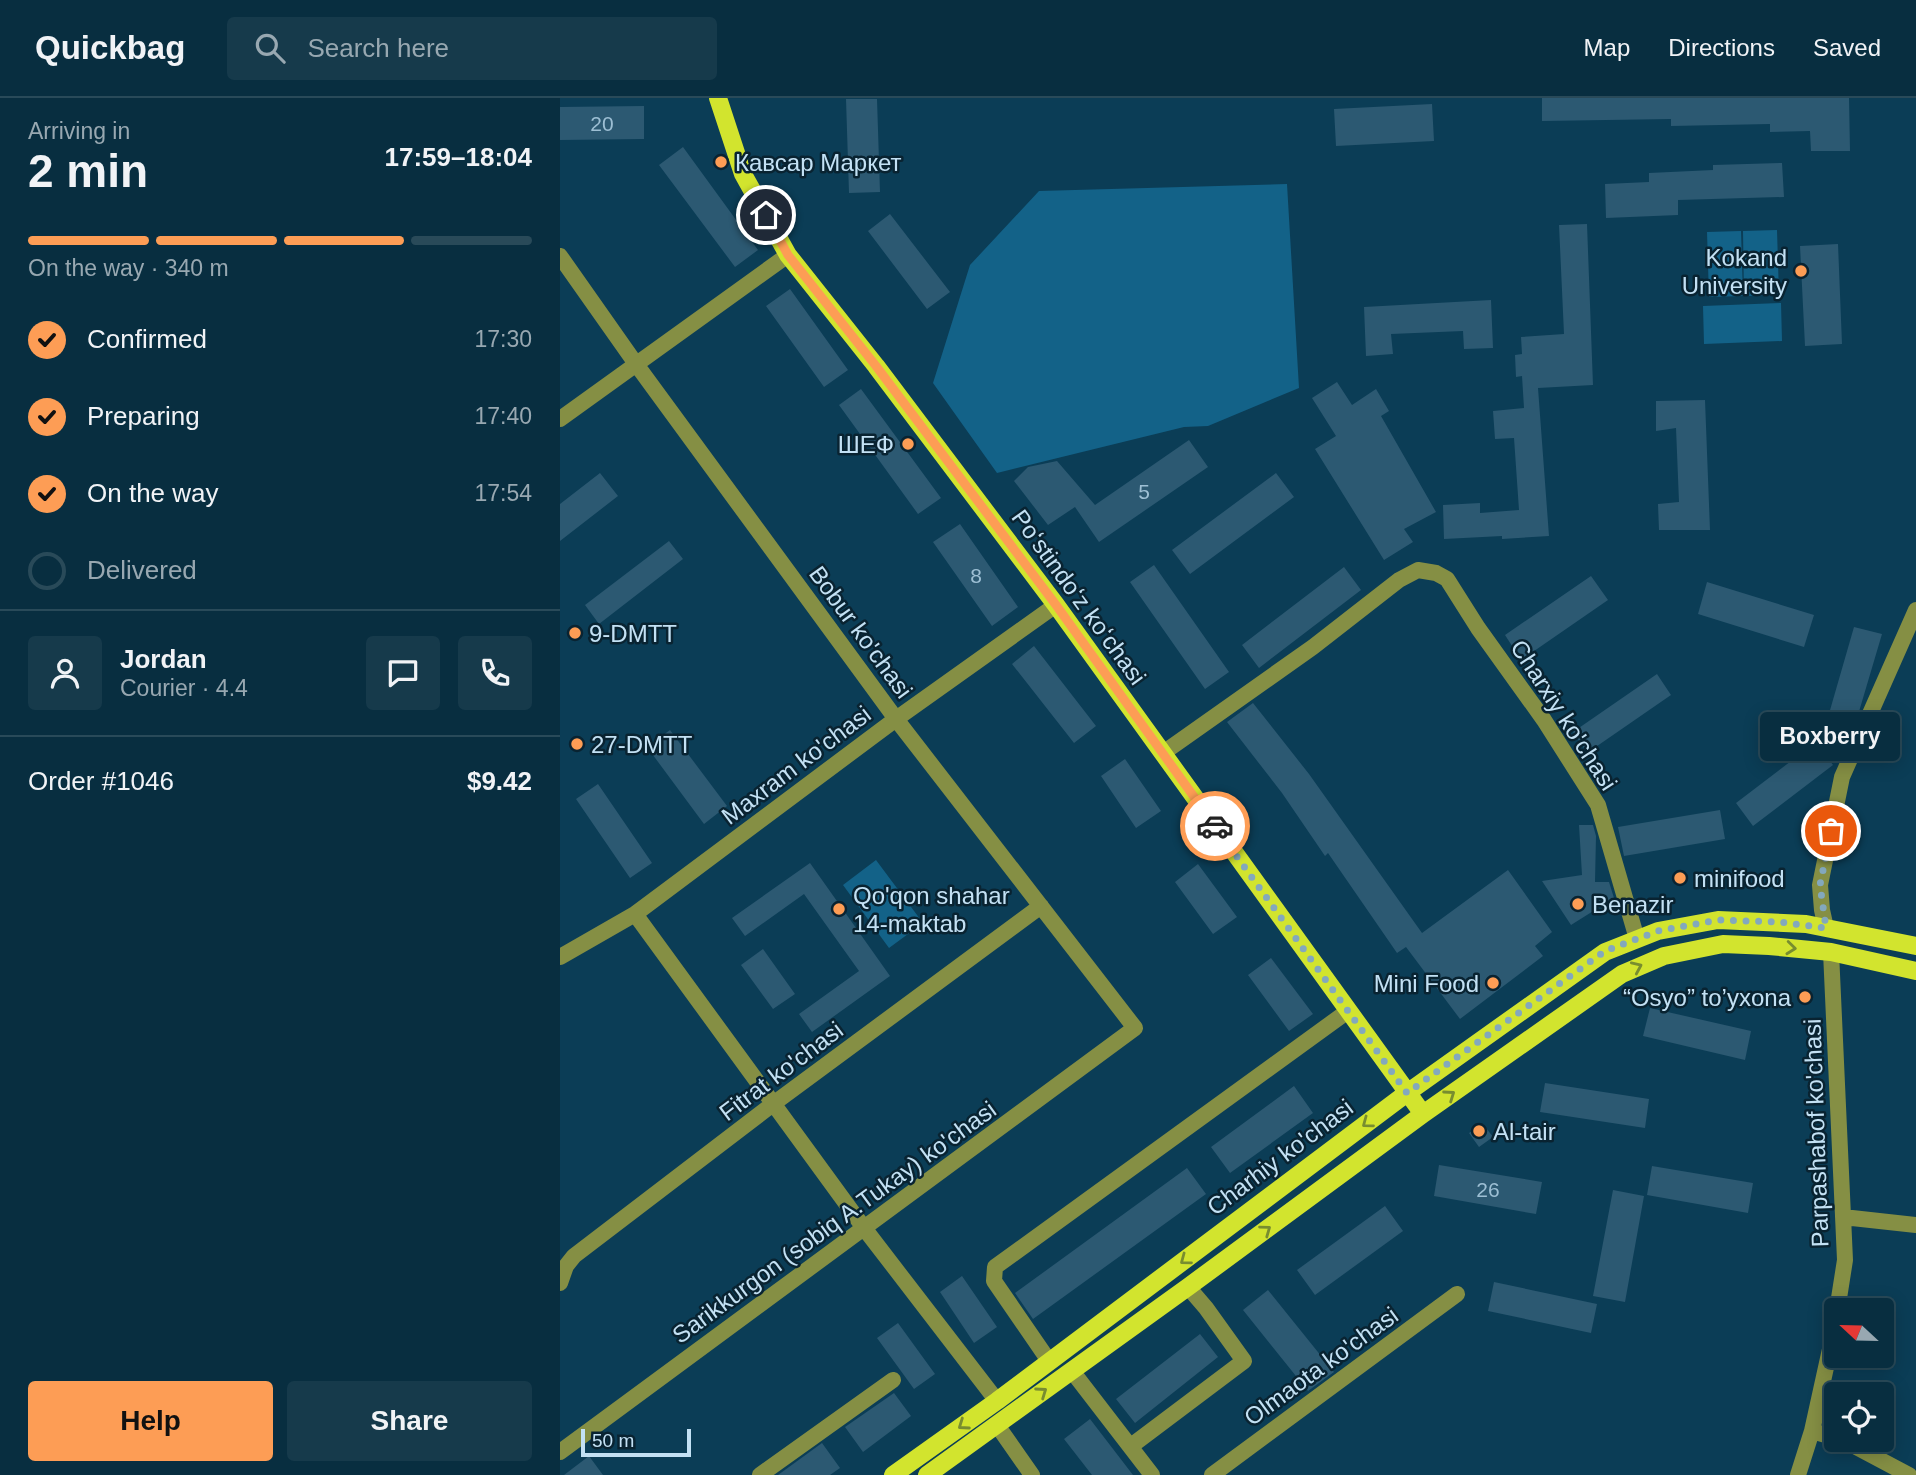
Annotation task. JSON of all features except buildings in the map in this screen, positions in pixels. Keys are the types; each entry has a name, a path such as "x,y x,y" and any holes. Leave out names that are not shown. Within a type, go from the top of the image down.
{"main road":[{"name":"Poʻstindoʻz koʻchasi","path":"718,98 743,174 788,255 876,366 1056,605 1423,1114"},
{"name":"Charhiy ko'chasi","path":"892,1475 997,1401 1407,1093 1605,951 1658,931 1718,920 1779,922 1826,928 1916,946"},
{"name":"Charhiy ko'chasi","path":"928,1475 1423,1114 1622,974 1664,956 1723,944 1831,952 1916,971"}],"street":[{"path":"560,419 788,255"},
{"name":"Bobur ko'chasi","path":"560,256 896,719 1135,1028"},
{"name":"Charxiy ko'chasi","path":"1163,753 1314,647 1399,580 1418,570 1436,573 1447,579 1544,720 1598,805 1637,939"},
{"name":"Maxram ko'chasi","path":"560,957 635,914 896,719 1056,605"},
{"path":"1826,928 1820,885 1842,777 1916,610"},
{"name":"Fitrat ko'chasi","path":"560,1283 566,1266 574,1256 773,1104 1041,906"},
{"path":"635,914 864,1228 997,1401"},
{"name":"Parpashabof ko'chasi","path":"1831,952 1844,1260 1839,1298"},
{"path":"1049,1361 994,1281 995,1267 1348,1010"},
{"name":"Sarikkurgon (sobiq A.Tukay) ko'chasi","path":"560,1452 1135,1028"},
{"path":"1843,1217 1916,1225"},
{"path":"1130,1447 1244,1361 1188,1287"},
{"name":"Olmaota ko'chasi","path":"1212,1475 1457,1294"},
{"path":"1798,1475 1812,1432 1826,1368"},
{"path":"1072,1371 1152,1475"},
{"path":"760,1475 893,1380"},
{"path":"997,1425 1032,1475"},
{"path":"1812,1432 1824,1435"},
{"path":"1866,1452 1909,1475"}],"shaded area":[{"path":"1287,184 1299,388 1208,426 1184,427 997,473 933,383 970,265 1039,191"},
{"path":"1777,230 1779,295 1744,296 1743,231"},
{"path":"1741,231 1743,296 1709,297 1707,232"},
{"path":"1781,303 1782,341 1704,344 1703,306"},
{"path":"876,860 923,923 889,948 843,885"}],"way so far":[{"path":"1215,826 1407,1093 1605,951 1658,931 1718,920 1806,924 1826,928 1820,885 1831,831"}],"place":[{"name":"Кавсар Маркет","path":"721,162"},
{"name":"Kokand University","path":"1801,271"},
{"name":"ШЕФ","path":"908,444"},
{"name":"9-DMTT","path":"575,633"},
{"name":"27-DMTT","path":"577,744"},
{"name":"Boxberry","path":"1831,831"},
{"name":"minifood","path":"1680,878"},
{"name":"Benazir","path":"1578,904"},
{"name":"Qo'qon shahar 14-maktab","path":"839,909"},
{"name":"Mini Food","path":"1493,983"},
{"name":"“Osyo” to’yxona","path":"1805,997"},
{"name":"Al-tair","path":"1479,1131"}],"route":[{"path":"766,215 788,255 876,366 1056,605 1215,826"}]}
